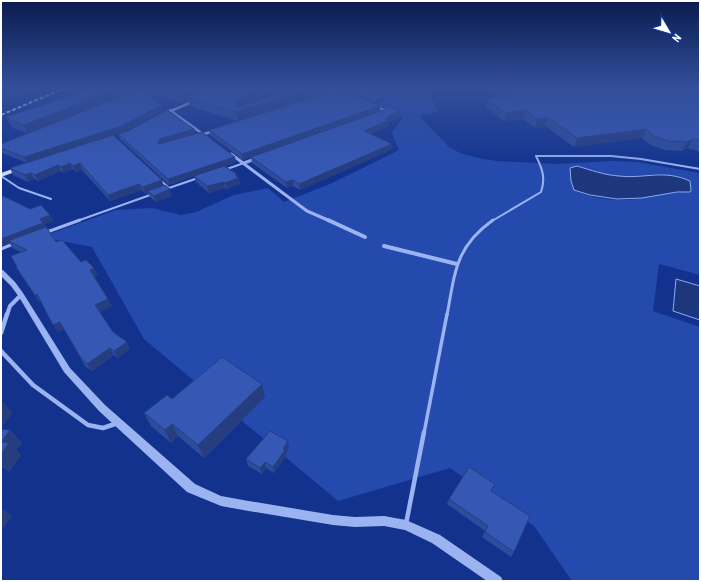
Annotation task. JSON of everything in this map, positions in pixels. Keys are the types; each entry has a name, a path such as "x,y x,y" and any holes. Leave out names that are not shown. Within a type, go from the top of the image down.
{"main road":[{"path":"155,118 160,115"},
{"path":"1,176 27,166"}],"street":[{"path":"177,115 209,138"},
{"path":"204,134 218,130"},
{"path":"227,151 307,211 365,237"},
{"path":"244,163 259,158"},
{"path":"384,246 416,256 458,264"},
{"path":"1,272 21,295 67,370 119,423 180,480 191,488 203,494 243,505 333,520 355,522 384,521 406,525 436,539 497,581"},
{"path":"1,333 10,306 21,295"},
{"path":"1,351 33,385 88,425 103,428 119,423"}],"lane":[{"path":"197,136 204,134"},
{"path":"406,525 458,264 466,246 483,228 541,192 544,183 544,172 536,156 611,156 641,158 700,169"},
{"path":"222,171 244,163"},
{"path":"155,175 169,188"},
{"path":"1,176 10,184 25,191 51,199"},
{"path":"162,190 199,178"},
{"path":"45,233 155,193"},
{"path":"1,249 16,243"}],"shaded area":[{"path":"399,115 423,115 419,116 449,147 460,153 478,158 497,161 556,164 614,161 637,162 700,173 700,275 659,264 653,311 700,327 700,581 572,581 534,526 450,468 338,501 144,339 92,247 41,237 116,210 152,208 181,215 196,212 234,195 268,188 284,202 330,184 399,150 392,133 403,117","holes":["577,166 608,175 630,177 658,174 688,180 691,188 686,192 626,200 599,198 574,190 570,174"]},
{"path":"577,166 598,172 628,177 663,175 680,177 690,181 691,190 690,192 677,192 642,198 617,199 590,195 574,190 571,181 570,168"},
{"path":"676,279 700,286 700,320 673,311"}],"building":[{"path":"12,115 49,115 24,125 6,117"},
{"path":"74,115 142,115 122,126 24,157 1,148 1,144"},
{"path":"157,115 174,115 194,129 160,139 158,142 159,144 202,132 235,157 168,179 118,134 128,131"},
{"path":"257,115 354,115 242,154 209,130"},
{"path":"369,115 392,115 385,119 389,120 364,131 392,144 299,184 293,180 286,182 251,157"},
{"path":"532,115 700,115 700,141 693,139 687,142 669,141 654,136 647,129 577,138 548,117 537,119"},
{"path":"113,135 162,180 143,187 139,184 108,195 80,163 73,166 70,163 61,167 58,165 35,175 31,173 25,175 10,168"},
{"path":"224,166 237,174 235,175 238,178 225,183 207,186 194,176"},
{"path":"165,185 170,189 154,196 148,191"},
{"path":"1,195 30,209 41,205 50,215 40,219 43,223 1,239"},
{"path":"46,227 56,242 62,240 81,262 86,260 94,268 90,270 108,299 95,305 113,332 127,342 114,351 110,348 87,364 81,358 60,322 53,325 37,294 35,295 16,267 11,256 27,250 8,241"},
{"path":"222,357 262,384 198,445 172,424 165,430 144,413 167,395 172,399"},
{"path":"1,429 10,430 1,442"},
{"path":"270,431 288,441 283,449 285,450 273,467 265,462 260,468 246,459"},
{"path":"1,442 9,443 1,454"},
{"path":"469,467 495,484 491,491 530,516 514,552 485,532 488,526 449,499"}]}
